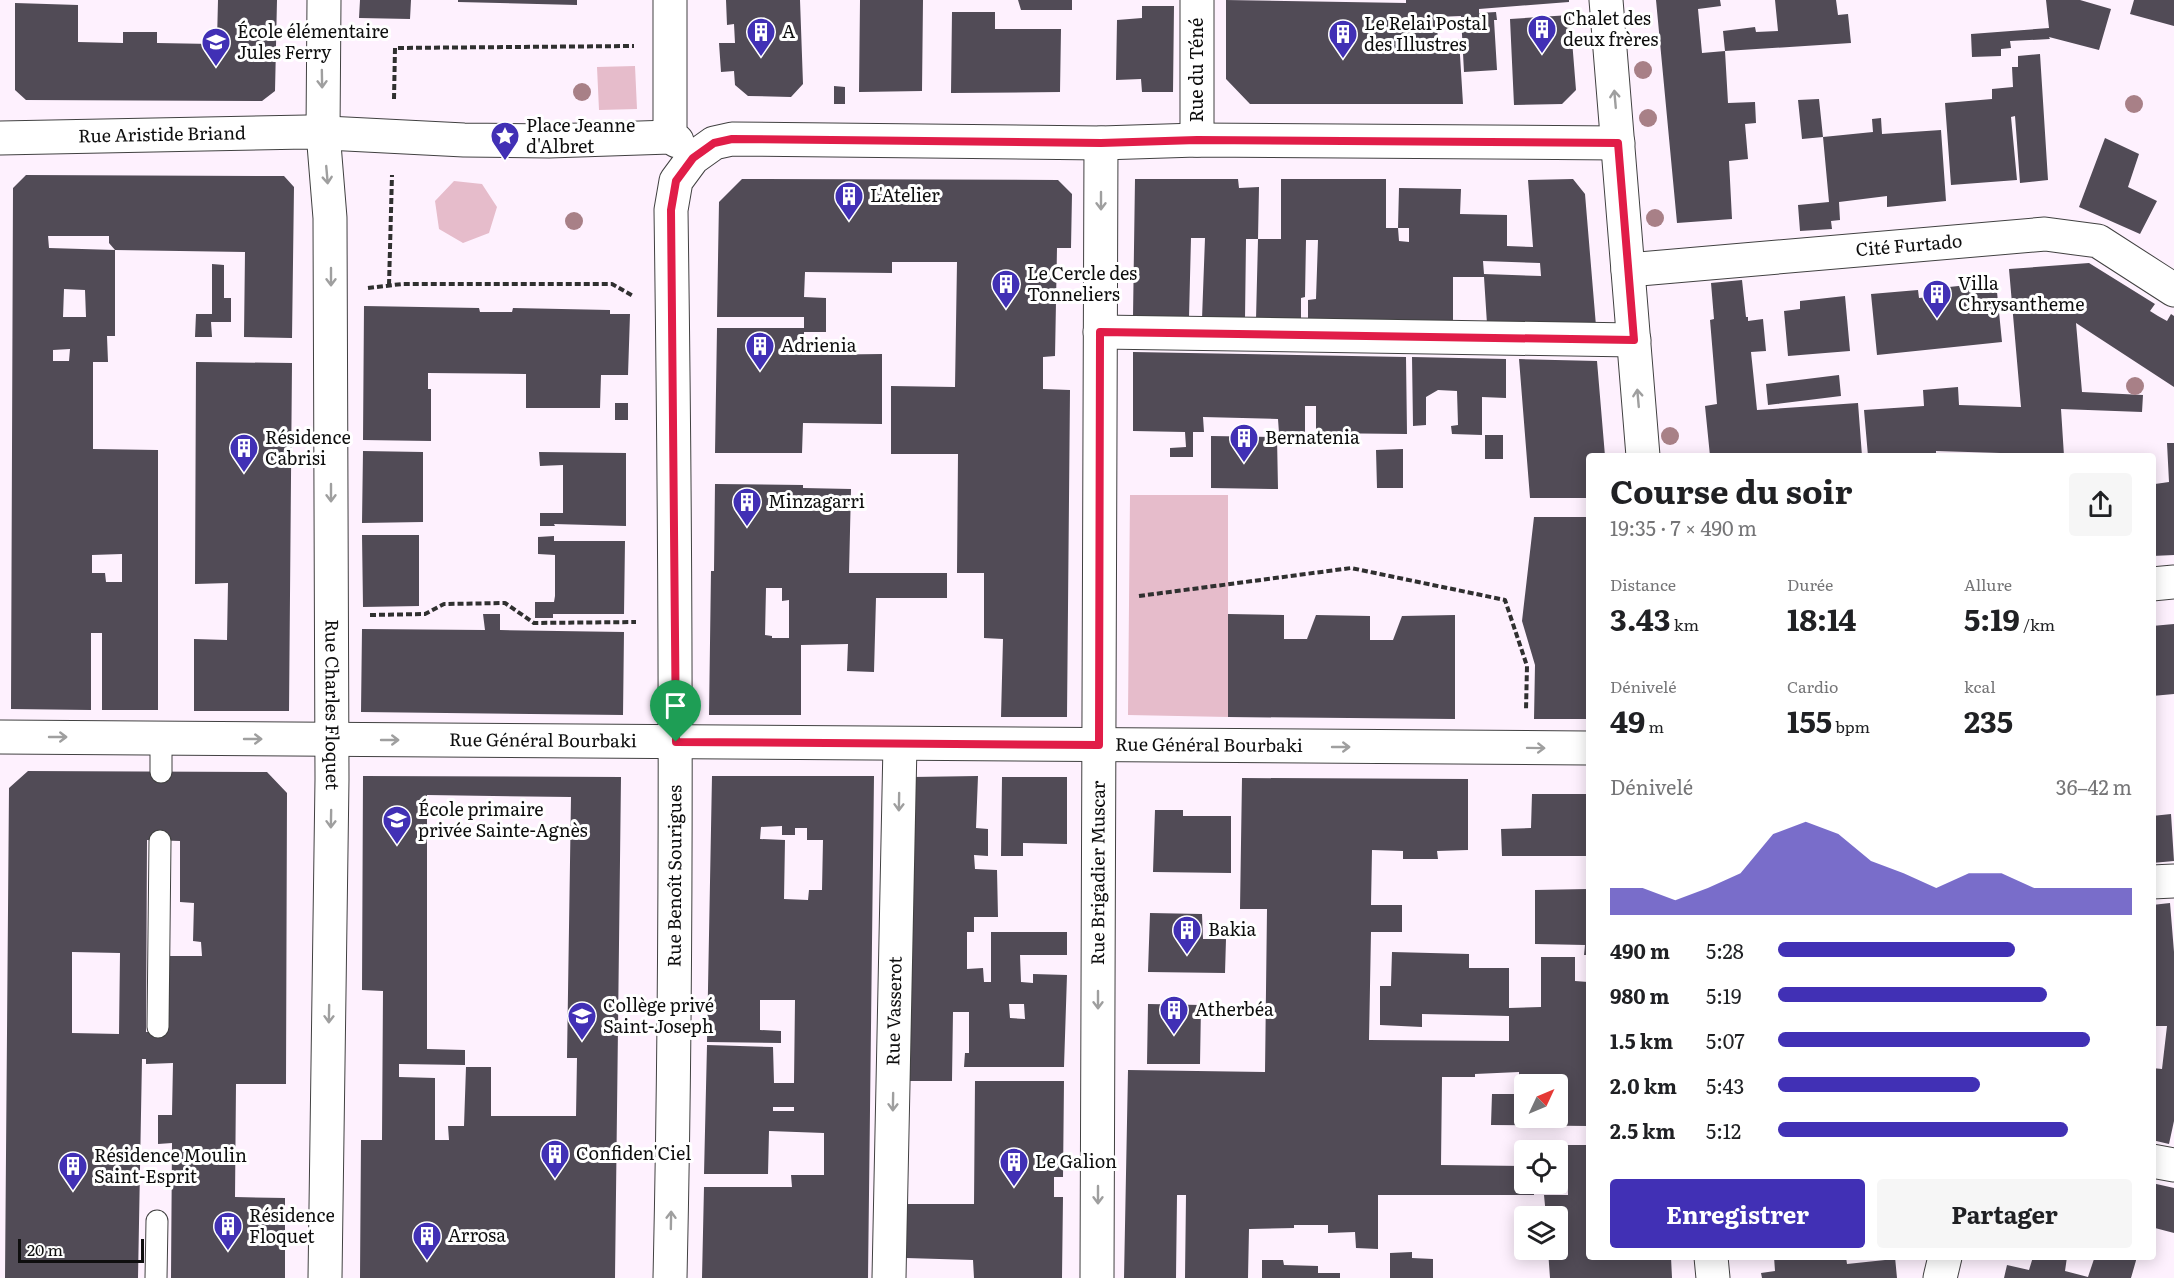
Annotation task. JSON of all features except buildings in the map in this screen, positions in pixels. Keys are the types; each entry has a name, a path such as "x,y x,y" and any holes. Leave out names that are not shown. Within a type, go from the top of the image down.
{"street":[{"name":"Rue Charles Floquet","path":"324,0 323,132 330,218 332,739 326,1278"},
{"path":"670,0 680,145"},
{"name":"Rue du Téné","path":"1197,0 1197,140"},
{"path":"1606,0 1643,453"},
{"name":"Rue Aristide Briand","path":"0,138 323,132"},
{"path":"323,132 474,140 680,145 714,143 732,139 1101,143 1197,140 1618,143"},
{"name":"Rue Brigadier Muscar","path":"1098,1278 1101,143"},
{"name":"Rue Benoît Sourigues","path":"670,1278 674,1103 676,742 671,210 680,145"},
{"name":"Cité Furtado","path":"1628,270 2045,234 2098,242 2174,290"},
{"path":"1100,332 1634,340"},
{"path":"2156,584 2174,582"},
{"name":"Rue Général Bourbaki","path":"0,737 1586,748"},
{"name":"Rue Vasserot","path":"889,1278 900,744"},
{"path":"2156,882 2174,881"},
{"path":"2156,1162 2174,1165"},
{"path":"1712,1260 1713,1278"},
{"path":"1940,1278 1944,1260"}],"lane":[{"path":"161,738 161,772"},
{"path":"158,1027 160,841"},
{"path":"156,1278 157,1221"}],"path":[{"path":"359,289 402,284 612,284 637,298"},
{"path":"1099,596 1129,597 1351,568 1505,600 1527,666 1527,704"},
{"path":"367,615 425,614 444,604 505,603 534,623 636,622"}],"shaded area":[{"path":"635,66 637,109 599,110 597,67"},
{"path":"454,181 482,184 497,207 489,233 463,243 439,229 435,201"},
{"path":"1130,495 1228,495 1228,717 1128,715"}],"place":[{"name":"Chalet des deux frères","path":"1542,54"},
{"name":"A","path":"761,58"},
{"name":"Le Relai Postal des Illustres","path":"1343,60"},
{"name":"École élémentaire Jules Ferry","path":"216,68"},
{"name":"Place Jeanne d'Albret","path":"505,162"},
{"name":"L'Atelier","path":"849,222"},
{"name":"Le Cercle des Tonneliers","path":"1006,310"},
{"name":"Villa Chrysantheme","path":"1937,320"},
{"name":"Adrienia","path":"760,372"},
{"name":"Bernatenia","path":"1244,464"},
{"name":"Résidence Cabrisi","path":"244,474"},
{"name":"Minzagarri","path":"747,528"},
{"name":"École primaire privée Sainte-Agnès","path":"397,846"},
{"name":"Bakia","path":"1187,956"},
{"name":"Atherbéa","path":"1174,1036"},
{"name":"Collège privé Saint-Joseph","path":"582,1042"},
{"name":"Confiden'Ciel","path":"555,1180"},
{"name":"Le Galion","path":"1014,1188"},
{"name":"Résidence Moulin Saint-Esprit","path":"73,1192"},
{"name":"Résidence Floquet","path":"228,1252"},
{"name":"Arrosa","path":"427,1262"}],"route":[{"path":"732,139 767,139 1101,143 1197,140 1618,143 1634,340 1100,332 1099,745 676,742 671,210 676,181 693,158 714,143 732,139"}]}
